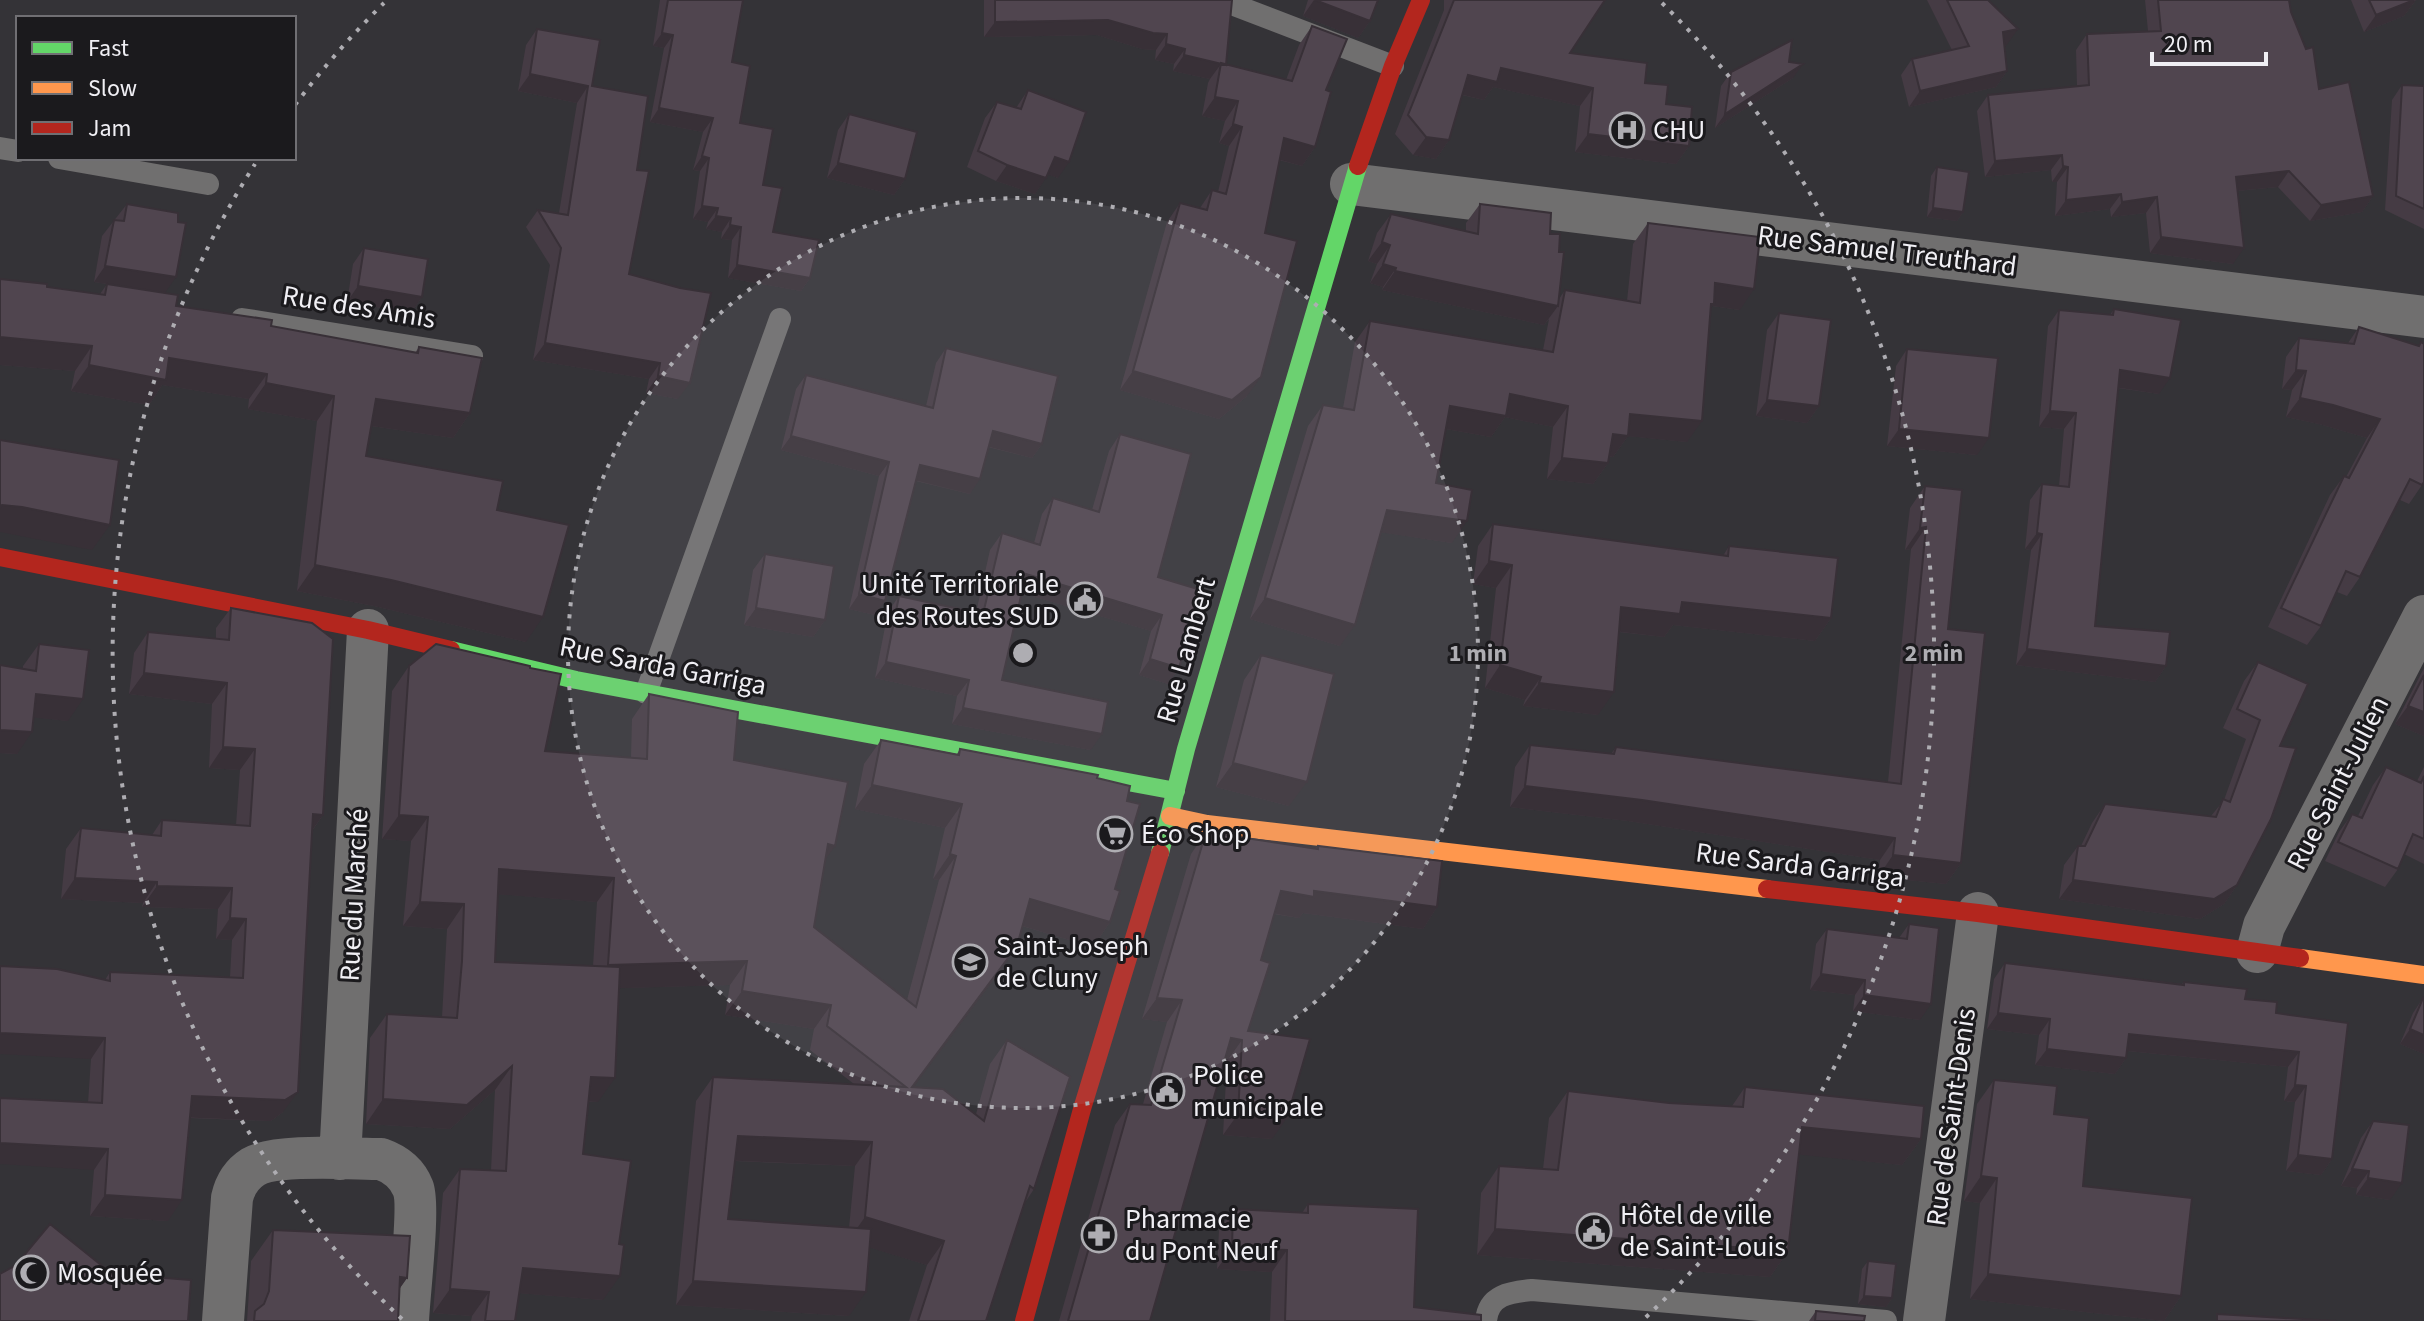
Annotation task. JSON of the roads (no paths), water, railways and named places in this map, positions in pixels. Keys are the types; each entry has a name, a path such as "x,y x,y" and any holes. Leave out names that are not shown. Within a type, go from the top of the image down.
{"street":[{"name":"Rue Lambert","path":"1024,1321 1082,1109 1158,860 1351,184 1393,66 1421,0"},
{"name":"Rue Samuel Treuthard","path":"1351,184 2424,317"},
{"name":"Rue Sarda Garriga","path":"0,557 368,630 576,680 1176,791"},
{"name":"Rue du Marché","path":"340,1159 368,630"},
{"name":"Rue Saint-Julien","path":"2257,952 2264,926 2418,639"},
{"name":"Rue Sarda Garriga","path":"1170,816 1207,824 1415,849 1978,913 2424,975"},
{"name":"Rue de Saint-Denis","path":"1924,1321 1978,913"},
{"path":"223,1321 232,1198 239,1180 254,1166 273,1160 340,1159 381,1159 391,1163 412,1185 415,1195 408,1321"}],"lane":[{"path":"1221,0 1393,66"},
{"path":"70,160 208,184"},
{"name":"Rue des Amis","path":"220,316 472,356"},
{"path":"646,693 780,319"},
{"path":"1486,1321 1487,1312 1497,1298 1509,1292 1532,1290 1886,1321"}],"place":[{"name":"CHU","path":"1627,130"},
{"name":"Unité Territoriale des Routes SUD","path":"1085,600"},
{"name":"Éco Shop","path":"1115,834"},
{"name":"Saint-Joseph de Cluny","path":"970,962"},
{"name":"Police municipale","path":"1167,1091"},
{"name":"Hôtel de ville de Saint-Louis","path":"1594,1231"},
{"name":"Pharmacie du Pont Neuf","path":"1099,1235"},
{"name":"Mosquée","path":"31,1273"}]}
